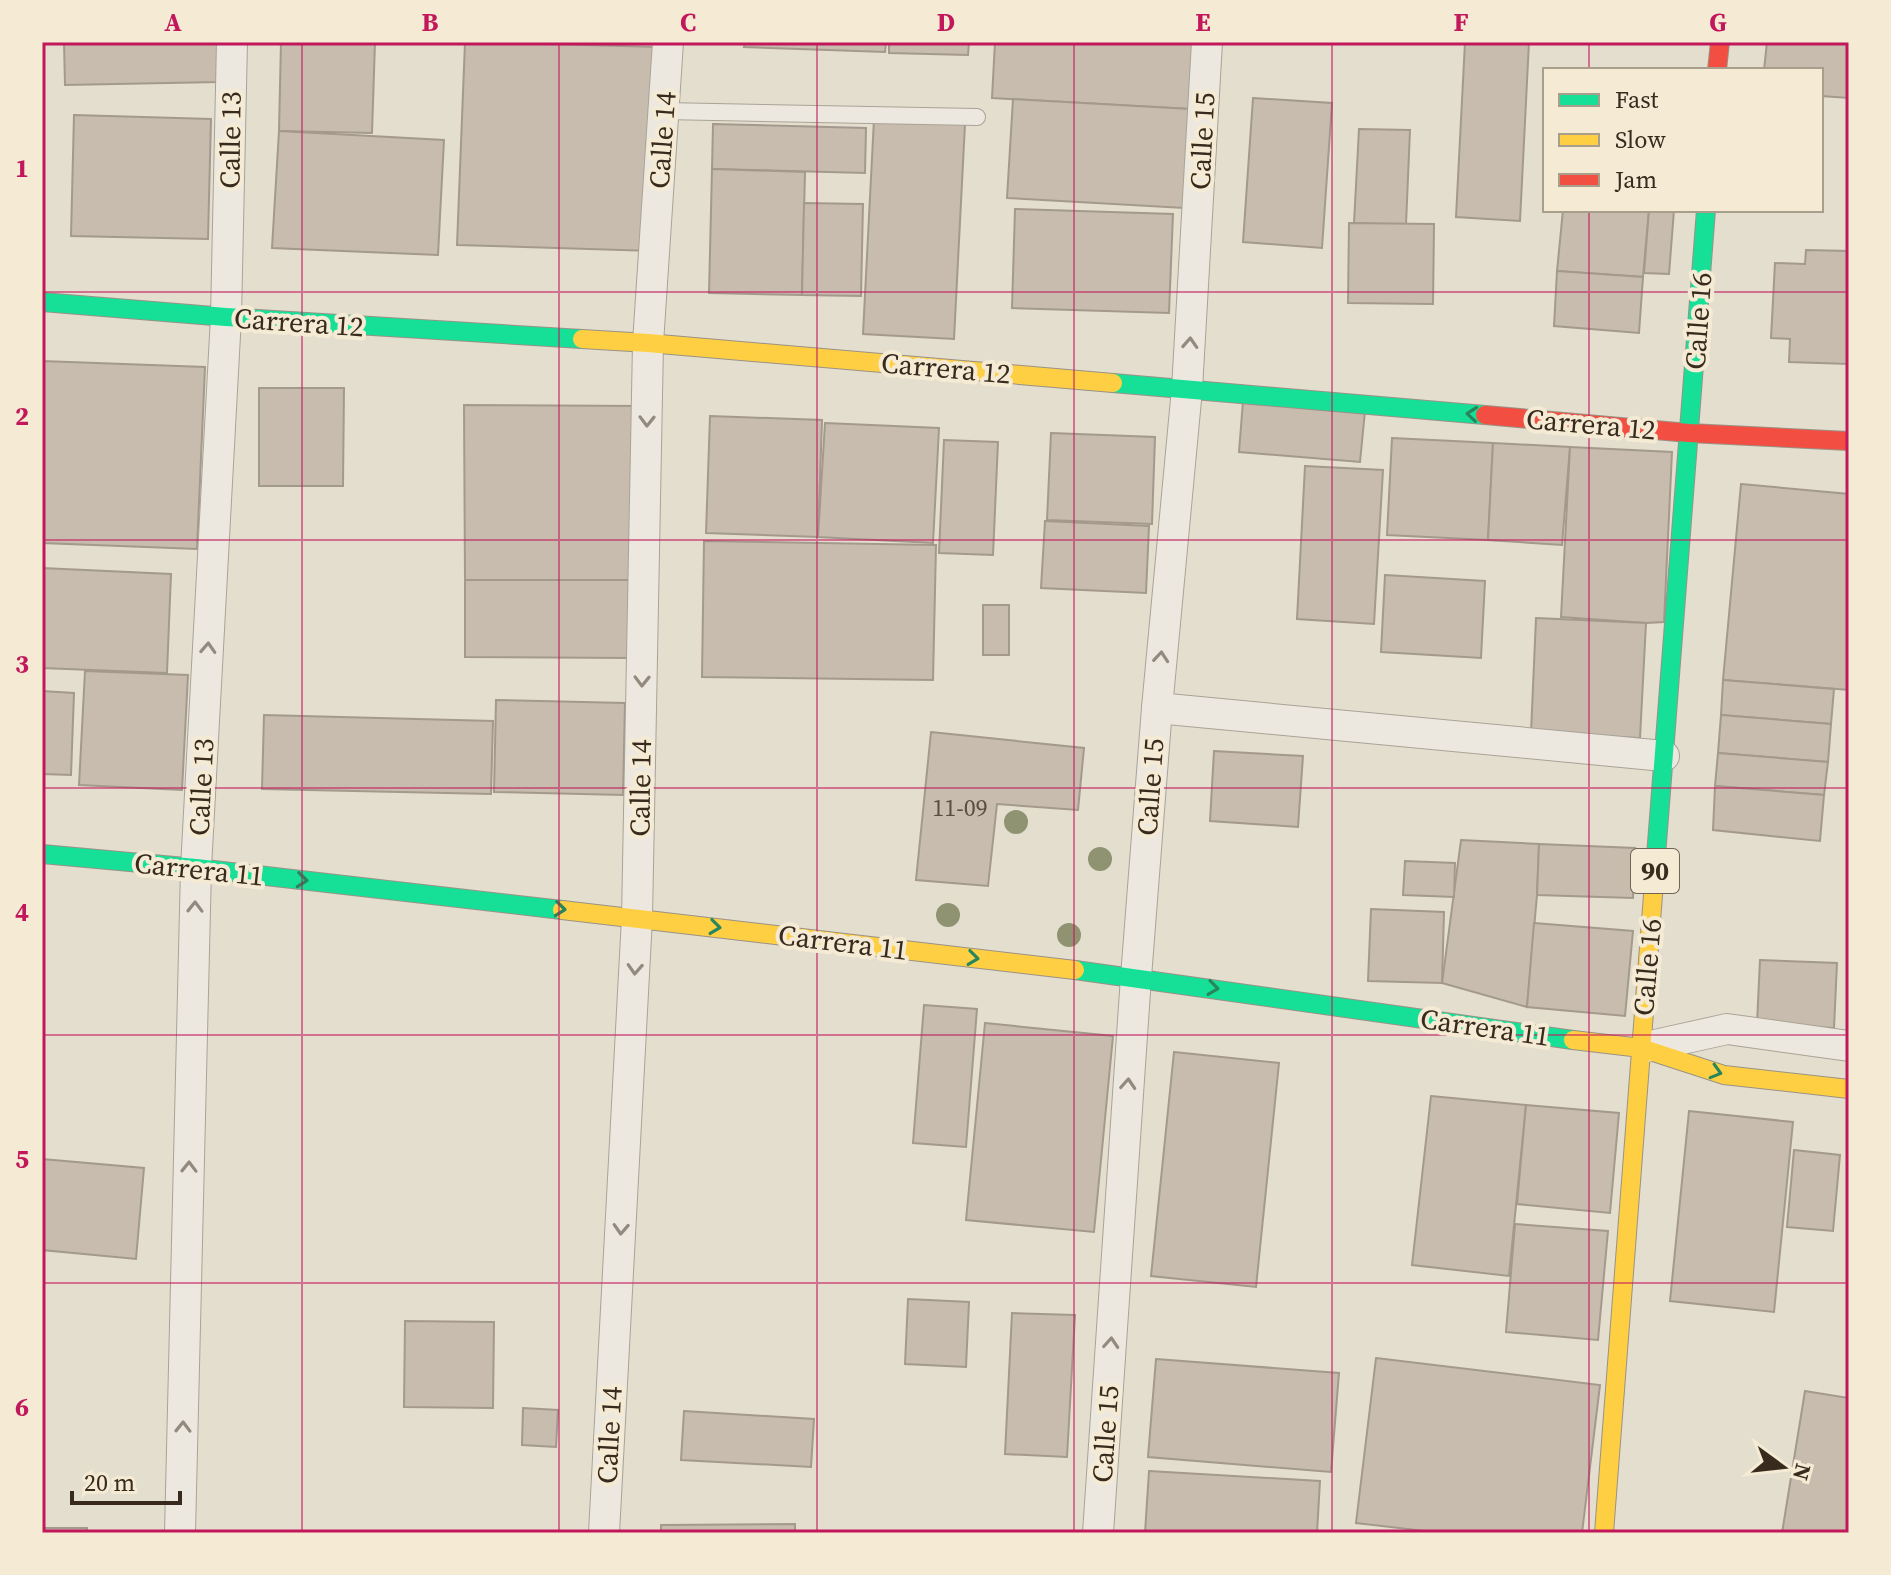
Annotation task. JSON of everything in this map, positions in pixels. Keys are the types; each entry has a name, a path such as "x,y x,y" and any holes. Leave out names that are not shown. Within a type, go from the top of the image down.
{"main road":[{"path":"1717,68 1720,42"},
{"name":"Calle 16","path":"1604,1533 1706,212"},
{"name":"Carrera 12","path":"42,302 226,317 648,343 1689,433 1849,441"},
{"name":"Carrera 11","path":"42,854 196,868 1136,977 1641,1048 1724,1075 1849,1089"}],"street":[{"name":"Calle 13","path":"180,1533 196,868 226,317 232,42"},
{"name":"Calle 14","path":"604,1533 637,918 648,343 668,42"},
{"name":"Calle 15","path":"1098,1533 1136,977 1187,389 1207,42"},
{"path":"1157,708 1664,756"},
{"name":"Carrera 11","path":"1641,1048 1727,1029 1849,1046"}],"lane":[{"path":"664,111 977,117"}],"building":[{"path":"64,42 217,42 218,82 65,85"},
{"path":"281,42 375,42 372,133 279,131"},
{"path":"465,42 660,47 653,251 457,245"},
{"path":"745,42 886,42 885,52 744,47"},
{"path":"889,42 969,42 968,55 889,53"},
{"path":"995,42 1193,42 1190,109 992,98"},
{"path":"1465,42 1529,42 1520,221 1456,217"},
{"path":"1767,42 1849,42 1849,98 1823,96 1823,68 1764,68"},
{"path":"1253,98 1332,103 1322,248 1243,242"},
{"path":"1013,99 1190,109 1184,208 1007,198"},
{"path":"74,115 211,119 208,239 71,236"},
{"path":"874,119 965,124 954,339 863,334"},
{"path":"713,124 866,128 865,173 712,169"},
{"path":"1359,129 1410,130 1406,225 1354,223"},
{"path":"279,131 444,140 438,255 272,248"},
{"path":"712,169 805,172 802,295 709,293"},
{"path":"804,203 863,204 861,296 802,295"},
{"path":"1015,209 1173,214 1169,313 1012,308"},
{"path":"1563,212 1649,212 1643,277 1557,271"},
{"path":"1649,212 1674,212 1669,274 1644,273"},
{"path":"1349,223 1434,224 1433,304 1348,303"},
{"path":"1806,250 1849,251 1849,364 1789,362 1790,339 1771,338 1775,263 1805,264"},
{"path":"1557,271 1643,277 1639,333 1554,326"},
{"path":"42,361 205,367 197,549 42,543"},
{"path":"259,388 344,388 343,486 259,486"},
{"path":"1243,401 1365,411 1360,462 1239,452"},
{"path":"464,405 642,406 631,580 465,580"},
{"path":"710,416 822,420 818,537 706,533"},
{"path":"825,423 939,428 933,543 818,537"},
{"path":"1051,433 1155,437 1152,524 1047,520"},
{"path":"1392,438 1493,443 1488,540 1387,535"},
{"path":"944,440 998,442 993,555 939,553"},
{"path":"1493,443 1570,447 1562,545 1488,540"},
{"path":"1570,447 1672,452 1664,622 1561,617"},
{"path":"1305,466 1383,470 1374,624 1297,619"},
{"path":"1741,484 1849,494 1849,690 1723,680"},
{"path":"1045,521 1149,526 1146,593 1041,588"},
{"path":"704,541 936,545 933,680 702,677"},
{"path":"42,568 171,574 167,673 42,668"},
{"path":"1385,575 1485,581 1481,658 1381,652"},
{"path":"465,580 631,580 630,658 465,657"},
{"path":"983,605 1009,605 1009,655 983,655"},
{"path":"1536,618 1646,623 1640,738 1531,733"},
{"path":"85,671 188,675 182,790 79,785"},
{"path":"1723,680 1834,689 1831,724 1721,715"},
{"path":"42,691 74,693 71,775 42,774"},
{"path":"496,700 625,703 623,795 494,792"},
{"path":"264,715 493,721 491,794 262,789"},
{"path":"1721,715 1831,724 1828,762 1718,753"},
{"path":"931,732 1084,748 1078,810 997,804 988,886 916,880"},
{"path":"1214,751 1303,756 1298,827 1210,821"},
{"path":"1718,753 1828,762 1824,795 1715,786"},
{"path":"1715,786 1824,795 1820,841 1713,830"},
{"path":"1461,840 1539,844 1527,1007 1442,983"},
{"path":"1539,844 1635,848 1633,898 1537,895"},
{"path":"1405,861 1455,863 1454,897 1403,895"},
{"path":"1371,909 1444,912 1442,983 1368,981"},
{"path":"1534,923 1633,931 1625,1016 1527,1007"},
{"path":"1760,960 1837,963 1834,1028 1757,1024"},
{"path":"924,1005 977,1009 966,1147 913,1143"},
{"path":"985,1023 1113,1036 1094,1232 966,1220"},
{"path":"1174,1052 1279,1063 1256,1287 1151,1276"},
{"path":"1431,1096 1526,1105 1509,1276 1412,1265"},
{"path":"1526,1105 1619,1113 1610,1213 1517,1204"},
{"path":"1689,1111 1793,1122 1774,1312 1670,1301"},
{"path":"1794,1150 1840,1155 1833,1231 1787,1227"},
{"path":"42,1159 144,1168 136,1259 42,1250"},
{"path":"1515,1224 1608,1231 1598,1340 1506,1332"},
{"path":"908,1299 969,1302 966,1367 905,1364"},
{"path":"1012,1313 1075,1315 1067,1457 1005,1454"},
{"path":"405,1321 494,1322 493,1408 404,1407"},
{"path":"1376,1358 1600,1385 1582,1533 1442,1533 1356,1523"},
{"path":"1156,1359 1339,1373 1331,1472 1148,1457"},
{"path":"1805,1391 1849,1398 1849,1533 1782,1533"},
{"path":"523,1408 558,1410 556,1447 522,1445"},
{"path":"684,1411 814,1419 811,1467 681,1460"},
{"path":"1149,1471 1320,1481 1317,1533 1145,1533"},
{"path":"795,1524 795,1533 661,1533 661,1525"},
{"path":"42,1528 87,1528 87,1533 42,1533"}],"traffic: fast":[{"path":"1655,869 1706,212"},
{"path":"42,302 582,339"},
{"path":"1113,383 1485,415"},
{"path":"42,854 196,868 562,910"},
{"path":"1075,970 1573,1040"}],"traffic: slow":[{"path":"582,339 1113,383"},
{"path":"1604,1533 1655,869"},
{"path":"562,910 1075,970"},
{"path":"1573,1040 1641,1048 1724,1075 1849,1089"}],"traffic: jam":[{"path":"1717,68 1720,42"},
{"path":"1485,415 1689,433 1849,441"}]}
